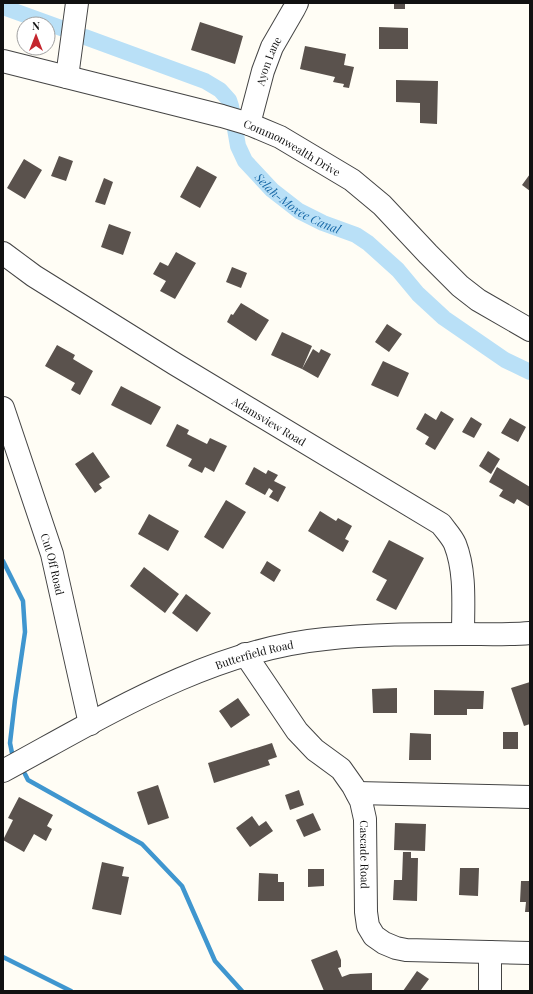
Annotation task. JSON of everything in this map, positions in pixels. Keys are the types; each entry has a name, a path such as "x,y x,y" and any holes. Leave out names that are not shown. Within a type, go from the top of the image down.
{"street":[{"path":"67,77 77,3"},
{"name":"Ayon Lane","path":"237,120 263,71 272,47 297,3"},
{"name":"Commonwealth Drive","path":"3,61 237,120 280,137 352,180 382,205 460,286 478,300 530,330"},
{"name":"Adamsview Road","path":"3,253 34,276 169,360 441,524 455,545 460,563 463,634"},
{"name":"Cut Off Road","path":"3,408 52,554 90,724"},
{"name":"Butterfield Road","path":"3,771 90,724 181,678 245,654 324,639 370,636 530,633"},
{"name":"Cascade Road","path":"245,654 297,731 316,750 341,769 361,801 365,819 365,890 367,919 368,926 374,936 384,943 406,950 530,952"},
{"path":"357,793 530,797"},
{"path":"490,952 490,991"}],"building":[{"path":"394,3 405,3 405,9 394,9"},
{"path":"200,22 243,36 235,64 191,50"},
{"path":"379,27 408,28 408,49 379,49"},
{"path":"305,46 346,54 344,65 354,67 349,88 343,87 344,84 333,82 335,77 300,69"},
{"path":"396,80 438,81 437,124 420,123 420,103 396,102"},
{"path":"59,156 73,161 66,181 51,176"},
{"path":"24,159 42,170 25,199 7,188"},
{"path":"197,166 217,177 200,208 180,197"},
{"path":"530,174 530,191 522,185"},
{"path":"104,178 113,182 105,205 95,202"},
{"path":"109,224 131,232 123,255 101,247"},
{"path":"176,252 196,263 175,299 160,291 166,281 153,274 160,262 168,266"},
{"path":"232,267 247,273 241,288 226,282"},
{"path":"241,303 269,320 256,341 227,322 231,314 233,315"},
{"path":"387,324 402,334 389,352 375,342"},
{"path":"282,332 312,346 302,369 271,355"},
{"path":"57,345 75,355 73,359 93,371 80,395 71,390 75,383 45,366"},
{"path":"313,349 319,353 321,349 331,354 318,378 302,369"},
{"path":"383,361 409,373 398,397 371,385"},
{"path":"121,386 161,407 151,425 111,405"},
{"path":"441,411 454,419 435,450 425,444 429,437 416,429 425,413 436,420"},
{"path":"471,417 482,424 474,438 462,432"},
{"path":"510,418 526,427 518,442 501,433"},
{"path":"177,424 189,430 187,434 207,444 210,438 227,446 214,472 205,467 202,473 188,466 192,459 166,446"},
{"path":"488,451 500,459 491,474 479,466"},
{"path":"93,452 110,477 99,484 102,488 95,493 75,464"},
{"path":"254,467 266,474 268,470 278,475 274,481 286,487 278,502 269,497 273,491 269,488 265,495 245,484"},
{"path":"497,467 530,487 530,507 517,499 514,504 499,496 503,490 489,482"},
{"path":"226,500 246,512 223,549 204,537"},
{"path":"320,511 336,521 338,518 352,526 345,539 349,541 343,552 308,531"},
{"path":"149,514 179,531 168,551 138,534"},
{"path":"389,540 424,558 396,610 376,600 387,580 372,572"},
{"path":"267,561 281,570 274,582 260,573"},
{"path":"144,567 179,594 165,613 130,586"},
{"path":"186,594 211,613 197,632 172,613"},
{"path":"530,682 530,724 524,726 511,688"},
{"path":"397,688 397,713 373,713 372,689"},
{"path":"434,690 484,691 483,709 467,709 467,715 434,715"},
{"path":"238,698 250,715 231,728 219,711"},
{"path":"503,732 518,732 518,749 503,749"},
{"path":"410,733 431,734 431,760 409,760"},
{"path":"272,743 277,757 268,760 270,765 214,783 208,763"},
{"path":"158,785 169,818 148,825 137,792"},
{"path":"299,790 304,805 290,810 285,795"},
{"path":"19,797 53,815 47,826 52,829 46,841 34,834 24,852 3,840 13,820 8,818"},
{"path":"313,813 321,830 304,837 296,820"},
{"path":"252,816 259,826 266,821 273,831 250,847 236,828"},
{"path":"395,823 426,824 425,851 394,850"},
{"path":"403,852 411,852 411,858 418,858 417,901 393,900 394,880 402,880"},
{"path":"102,862 124,867 122,876 129,877 121,915 92,909"},
{"path":"460,868 479,868 478,896 459,895"},
{"path":"308,869 324,869 324,886 308,887"},
{"path":"259,873 278,874 278,882 284,882 284,901 258,901"},
{"path":"521,881 530,881 530,912 525,912 526,902 520,902"},
{"path":"337,950 341,960 341,967 338,968 342,977 350,974 372,973 372,991 324,991 311,960"},
{"path":"417,971 429,979 420,991 403,991"}],"waterway":[{"name":"Selah-Moxee Canal","path":"3,7 61,28"},
{"name":"Selah-Moxee Canal","path":"85,37 205,81 220,90 229,100 238,146 245,161 272,190 299,211 323,223 356,235 368,243 398,270 418,294 444,318 505,360 530,372"},
{"path":"3,561 23,601 25,632 10,743 12,753"},
{"path":"25,774 28,780 142,844 182,886 215,961 242,991"},
{"path":"3,957 71,991"}]}
